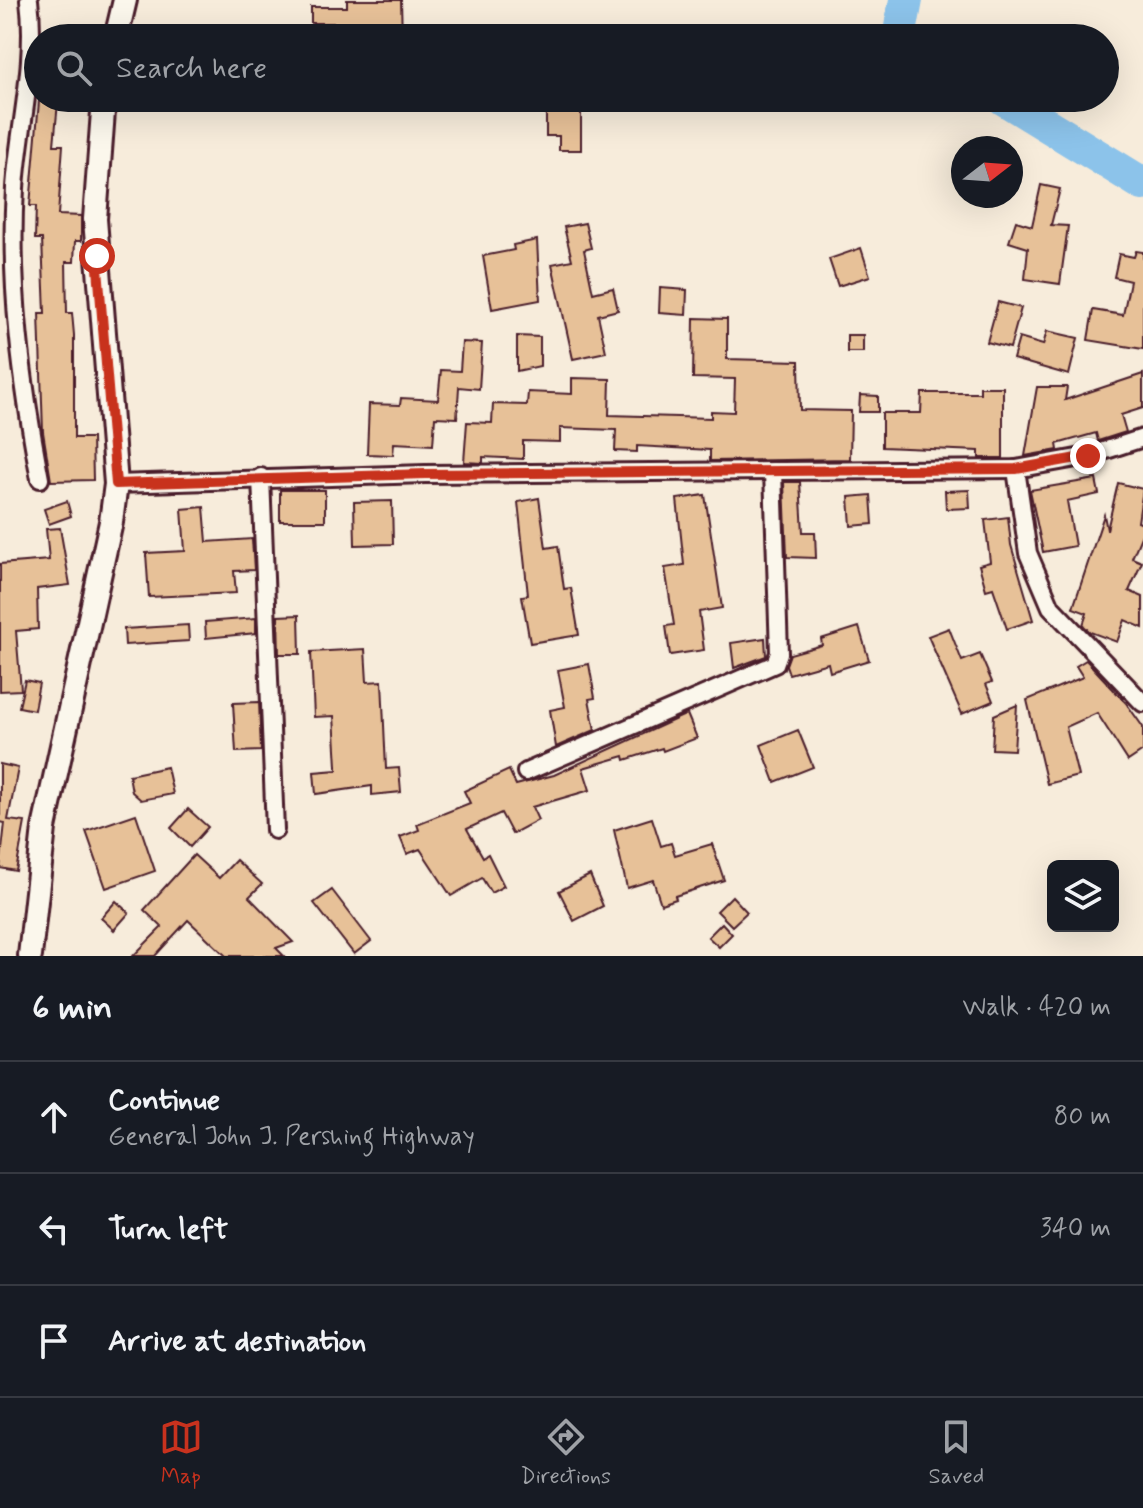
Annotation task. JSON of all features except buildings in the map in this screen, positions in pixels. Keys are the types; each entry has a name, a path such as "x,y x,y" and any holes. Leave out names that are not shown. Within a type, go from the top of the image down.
{"main road":[{"path":"119,24 125,0"},
{"path":"30,956 44,828 111,522 116,484 95,219 103,112"}],"street":[{"path":"29,0 30,24"},
{"path":"24,102 15,184 15,313 40,479"},
{"path":"116,484 261,477 1016,469 1088,456 1143,438"},
{"path":"1016,469 1028,553 1045,595 1077,638 1143,703"},
{"path":"526,772 775,664 779,653 773,471"},
{"path":"261,477 275,830"}],"waterway":[{"path":"902,24 906,0"},
{"path":"1026,112 1143,184"}],"route":[{"path":"97,256 116,484 425,474 1016,469 1088,456"}]}
